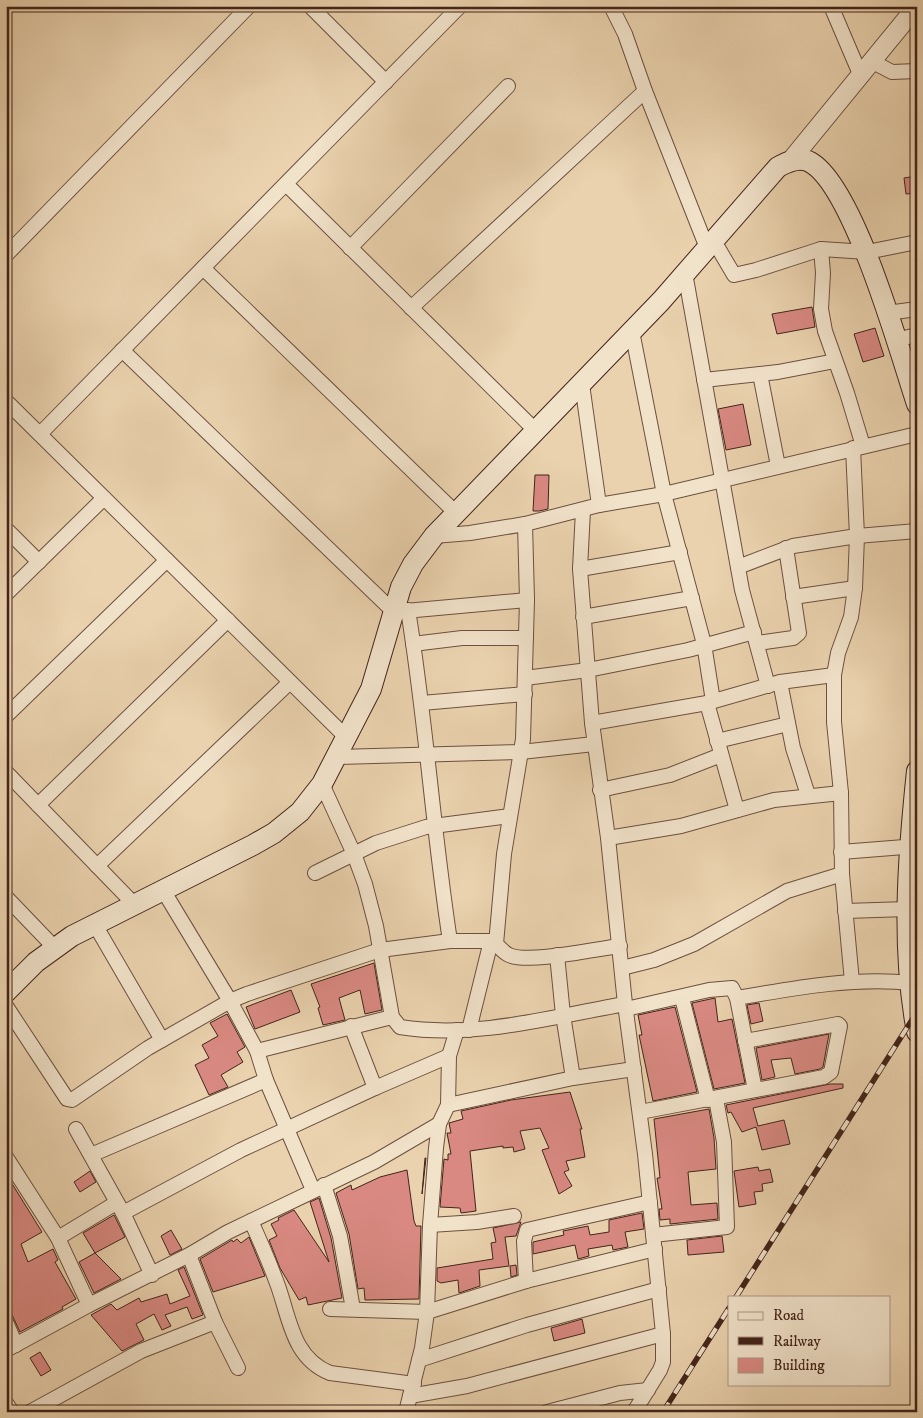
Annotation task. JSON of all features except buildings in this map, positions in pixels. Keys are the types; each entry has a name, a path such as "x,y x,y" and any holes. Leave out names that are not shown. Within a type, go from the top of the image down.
{"main road":[{"path":"6,992 24,972 54,947 94,923 274,833 300,812 322,784 338,758 371,690 401,611 401,587 413,564 434,536 632,331 778,167 791,160 808,161 831,181 866,252 917,404"},
{"path":"917,771 908,909 917,1032"}],"street":[{"path":"6,255 249,6"},
{"path":"310,6 386,82"},
{"path":"40,434 460,6"},
{"path":"611,6 625,34 645,91 710,244 734,275 756,270 821,249 866,252 917,242"},
{"path":"831,6 865,68"},
{"path":"791,160 917,6"},
{"path":"865,68 892,72 917,71"},
{"path":"350,248 508,86"},
{"path":"411,308 645,91"},
{"path":"286,184 536,431"},
{"path":"821,249 823,273 821,309 825,331 847,394 858,447 857,536 851,617 838,653 834,675 834,722 841,793 842,874 852,982"},
{"path":"203,268 456,513"},
{"path":"685,273 738,567 756,638 788,724 793,748 808,795"},
{"path":"887,313 917,309"},
{"path":"632,331 664,494 704,644 710,702 720,755 737,810"},
{"path":"895,340 917,336"},
{"path":"122,350 401,611 413,644 422,703 434,826 450,941"},
{"path":"704,380 760,374 835,361"},
{"path":"760,374 778,466"},
{"path":"582,384 599,505"},
{"path":"6,401 347,738"},
{"path":"434,536 470,533 525,524 599,505 664,494 917,434"},
{"path":"6,594 104,498"},
{"path":"583,510 580,569 594,744 608,838 625,1007 640,1112 663,1334 663,1362 634,1412"},
{"path":"406,1412 419,1360 427,1312 430,1225 439,1124 448,1105 449,1056 463,1030 494,942 501,911 500,892 521,752 525,694 527,600 525,524"},
{"path":"6,529 39,562"},
{"path":"738,567 786,548 857,536 917,532"},
{"path":"525,678 588,670 688,650 704,644 756,638 793,638 799,634 786,548"},
{"path":"580,569 680,552"},
{"path":"6,716 167,560"},
{"path":"793,597 854,588"},
{"path":"583,617 692,598"},
{"path":"401,611 527,600"},
{"path":"38,804 228,620"},
{"path":"413,644 462,638 526,638"},
{"path":"592,723 710,702 774,684 834,675"},
{"path":"97,866 290,682"},
{"path":"422,703 525,694"},
{"path":"717,741 788,724"},
{"path":"338,758 426,757 521,752 594,744"},
{"path":"600,790 670,775 720,755"},
{"path":"6,772 134,904"},
{"path":"322,784 354,854 374,918 391,1000 392,1017 400,1027 416,1030 463,1030 682,998 728,987 732,988 737,998 755,1090"},
{"path":"608,838 681,826 774,800 841,793"},
{"path":"315,873 376,843 434,826 510,816"},
{"path":"841,852 913,847"},
{"path":"622,968 654,960 694,944 745,917 763,903 787,891 842,874"},
{"path":"163,890 230,1001 257,1051 266,1080 287,1128 319,1188 346,1260 353,1309"},
{"path":"6,897 54,947"},
{"path":"845,911 908,909"},
{"path":"94,923 162,1040"},
{"path":"6,1006 70,1100 162,1040 230,1001 274,984 380,950 450,941 494,942 506,954 512,956 557,955 620,946"},
{"path":"557,955 563,1015 573,1078"},
{"path":"737,998 823,983 890,981 912,983"},
{"path":"330,1309 427,1312 654,1242 727,1227 724,1142 682,998"},
{"path":"257,1051 350,1026 392,1017"},
{"path":"640,1112 712,1100 827,1076 831,1072 840,1026 838,1024 745,1041"},
{"path":"350,1026 375,1088"},
{"path":"58,1238 287,1128 449,1056"},
{"path":"448,1105 573,1078 634,1069"},
{"path":"91,1155 201,1110 266,1080"},
{"path":"6,1322 11,1348 89,1305 152,1275 251,1221 374,1162 439,1124"},
{"path":"76,1129 120,1208 152,1275"},
{"path":"6,1157 58,1238 89,1305"},
{"path":"526,1281 524,1241 526,1230 650,1202"},
{"path":"430,1225 477,1222 514,1216"},
{"path":"251,1221 266,1256 296,1342 307,1358 318,1368 330,1373 412,1390 467,1386 663,1334"},
{"path":"189,1255 215,1322 238,1368"},
{"path":"419,1360 488,1337 659,1289"},
{"path":"30,1412 141,1351 215,1322"},
{"path":"547,1412 620,1393 648,1390"},
{"path":"6,1403 12,1412"}],"railway":[{"path":"737,1296 917,1012"},
{"path":"663,1412 728,1310"}]}
